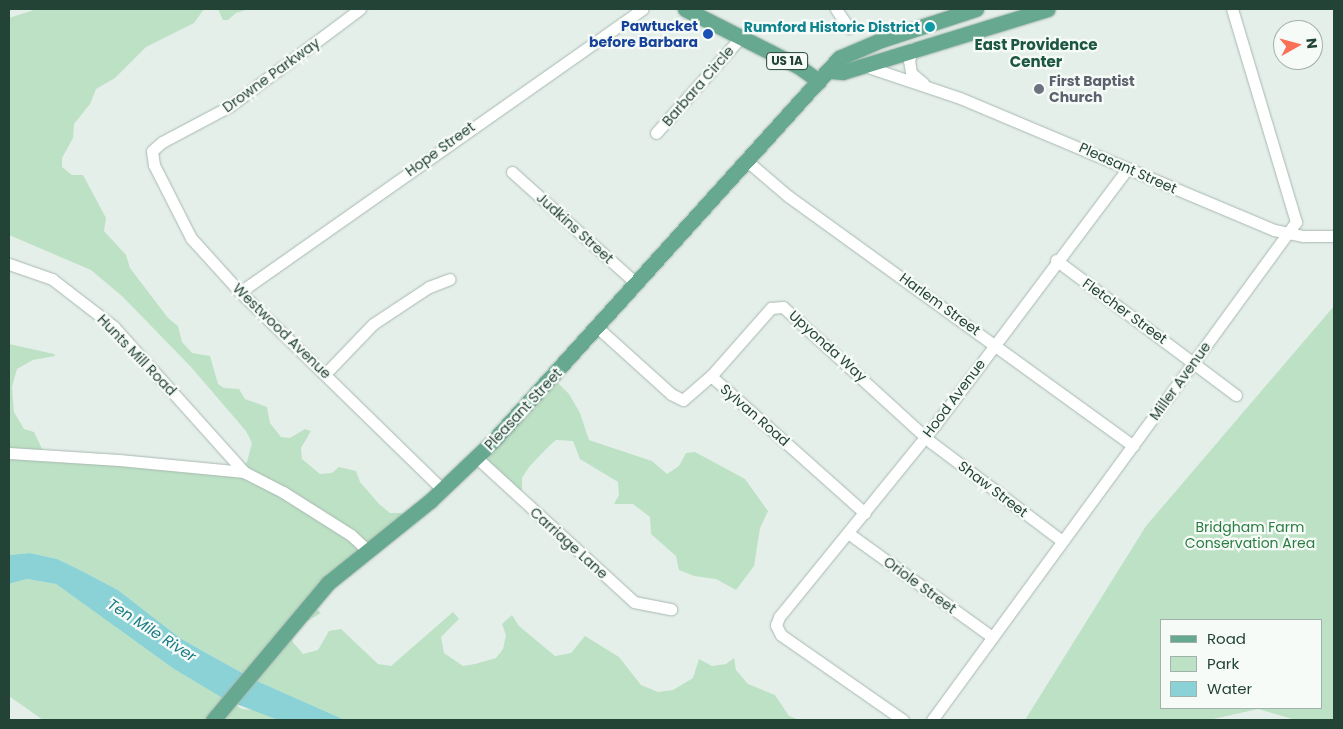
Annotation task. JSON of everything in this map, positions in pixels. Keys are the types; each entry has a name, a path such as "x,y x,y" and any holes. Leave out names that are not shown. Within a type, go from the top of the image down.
{"main road":[{"name":"US 1A","path":"685,9 798,66 819,81 831,70 839,58 947,14 976,9"},
{"path":"831,70 843,72 861,64 1023,12 1048,9"},
{"name":"Pleasant Street","path":"213,720 309,602 367,550 443,490 476,458 598,328 819,81"}],"street":[{"name":"Drowne Parkway","path":"152,151 162,142 230,106 266,82 360,9"},
{"name":"Hope Street","path":"240,292 642,9"},
{"path":"836,9 850,28"},
{"path":"1232,9 1296,222 1290,234"},
{"name":"Barbara Circle","path":"656,133 740,38"},
{"name":"Pleasant Street","path":"913,48 909,60 911,73 925,84"},
{"name":"Pleasant Street","path":"861,64 894,78 925,84 1274,230 1290,234 1334,236"},
{"name":"Westwood Avenue","path":"152,151 154,165 191,238 240,292 443,490"},
{"name":"Harlem Street","path":"747,161 788,196 995,344 1133,446"},
{"name":"Hood Avenue","path":"903,720 781,635 776,625 926,436 1056,260 1128,168"},
{"name":"Judkins Street","path":"512,172 637,284"},
{"name":"Miller Avenue","path":"932,720 1282,241 1290,234"},
{"name":"Fletcher Street","path":"1056,260 1236,395"},
{"name":"Hunts Mill Road","path":"9,264 52,279 114,327 244,472"},
{"path":"325,374 373,324 429,287 450,279"},
{"name":"Upyonda Way","path":"711,376 771,308 783,306 926,436"},
{"name":"Sylvan Road","path":"598,328 677,399 688,399 711,376 866,513"},
{"name":"Shaw Street","path":"926,436 1062,540"},
{"name":"Hunts Mill Road","path":"9,453 109,459 244,472 284,492 367,550"},
{"name":"Carriage Lane","path":"476,458 634,602 671,609"},
{"name":"Oriole Street","path":"848,533 992,637"}],"green space":[{"path":"37,9 204,9 194,23 146,47 115,78 96,89 90,104 74,124 73,138 62,158 62,167 72,175 83,175 106,218 104,231 126,255 130,268 168,318 178,326 182,342 192,353 210,356 218,384 224,388 239,389 245,399 267,407 270,423 281,437 290,438 305,429 311,431 301,448 302,459 320,474 332,473 339,467 356,471 360,482 379,504 390,513 403,513 407,517 309,603 321,613 299,626 292,641 303,654 318,650 329,631 341,629 378,664 391,666 453,612 459,619 441,637 444,653 463,666 475,664 496,658 503,649 506,635 502,624 512,615 519,626 555,656 571,653 585,636 619,657 641,685 658,692 673,690 693,678 699,659 712,666 726,664 734,658 736,670 748,684 775,695 789,716 800,720 345,720 257,681 208,654 180,638 118,590 78,569 57,559 30,553 9,555 9,344 54,354 55,356 33,360 17,369 12,387 14,412 24,429 34,432 44,453 238,468 247,462 252,443 246,431 191,367 123,297 91,270 9,235 9,18"},
{"path":"218,9 249,9 236,13 228,20 223,20"},
{"name":"Bridgham Farm Conservation Area","path":"1334,306 1334,720 1296,720 1258,709 1209,720 1025,720 1146,526"},
{"path":"555,380 569,394 580,413 589,440 652,461 667,474 679,466 686,453 695,452 745,479 768,511 760,528 754,566 736,590 716,579 694,576 679,570 676,556 651,534 650,517 633,504 614,504 619,495 618,482 580,459 573,441 556,440 548,447 529,467 522,478 522,490 513,495 478,457"},
{"path":"27,579 56,584 174,669 242,709 255,710 278,720 43,720 9,696 9,584"}],"water":[{"name":"Ten Mile River","path":"30,553 57,559 118,590 180,638 257,681 345,720 278,720 226,700 174,669 56,584 27,579 9,584 9,555"}],"place":[{"name":"Rumford Historic District","path":"930,27"},
{"name":"Pawtucket before Barbara","path":"708,34"},
{"name":"First Baptist Church","path":"1039,89"}],"district":[{"name":"East Providence Center","path":"1036,52"}]}
